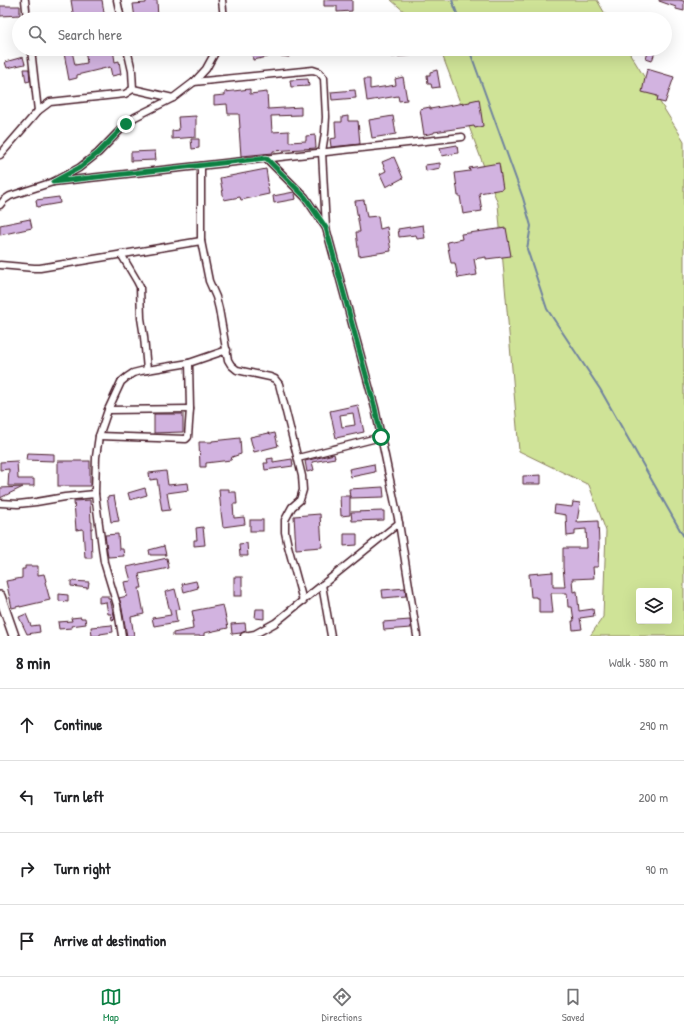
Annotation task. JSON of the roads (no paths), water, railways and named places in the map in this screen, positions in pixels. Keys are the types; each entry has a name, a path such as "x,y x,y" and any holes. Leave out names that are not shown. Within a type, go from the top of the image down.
{"street":[{"path":"25,0 26,12"},
{"path":"117,0 120,12"},
{"path":"222,0 223,12"},
{"path":"31,56 38,111"},
{"path":"129,56 132,71 133,89"},
{"path":"0,206 4,200 10,196 53,182 79,168 98,153 126,124 135,117 173,98 194,82 206,69 213,56"},
{"path":"194,82 313,70 319,72 324,78 326,118 322,152 326,228 375,408 399,523 417,636"},
{"path":"0,155 38,111 50,102 125,94 133,89 173,98"},
{"path":"53,182 462,137"},
{"path":"266,158 305,197 326,228"},
{"path":"201,166 201,241 209,281 216,297 228,360 237,370 270,377 275,379 279,384 298,458 303,490 300,500 292,507 285,520 285,532 303,601"},
{"path":"0,265 40,268 201,241"},
{"path":"120,254 140,287 141,318 147,370"},
{"path":"122,636 117,605 104,562 95,494 96,457 99,436 108,410 121,382 133,373 189,363 226,350"},
{"path":"99,436 186,439 188,437 190,409 189,363"},
{"path":"108,410 190,409"},
{"path":"298,458 381,437"},
{"path":"0,503 24,503 95,494"},
{"path":"244,636 255,634 275,623 399,523"},
{"path":"322,585 331,636"},
{"path":"0,596 14,636"}],"waterway":[{"path":"452,0 456,12"},
{"path":"472,56 523,198 531,226 527,249 547,309 600,389 684,537"}]}
